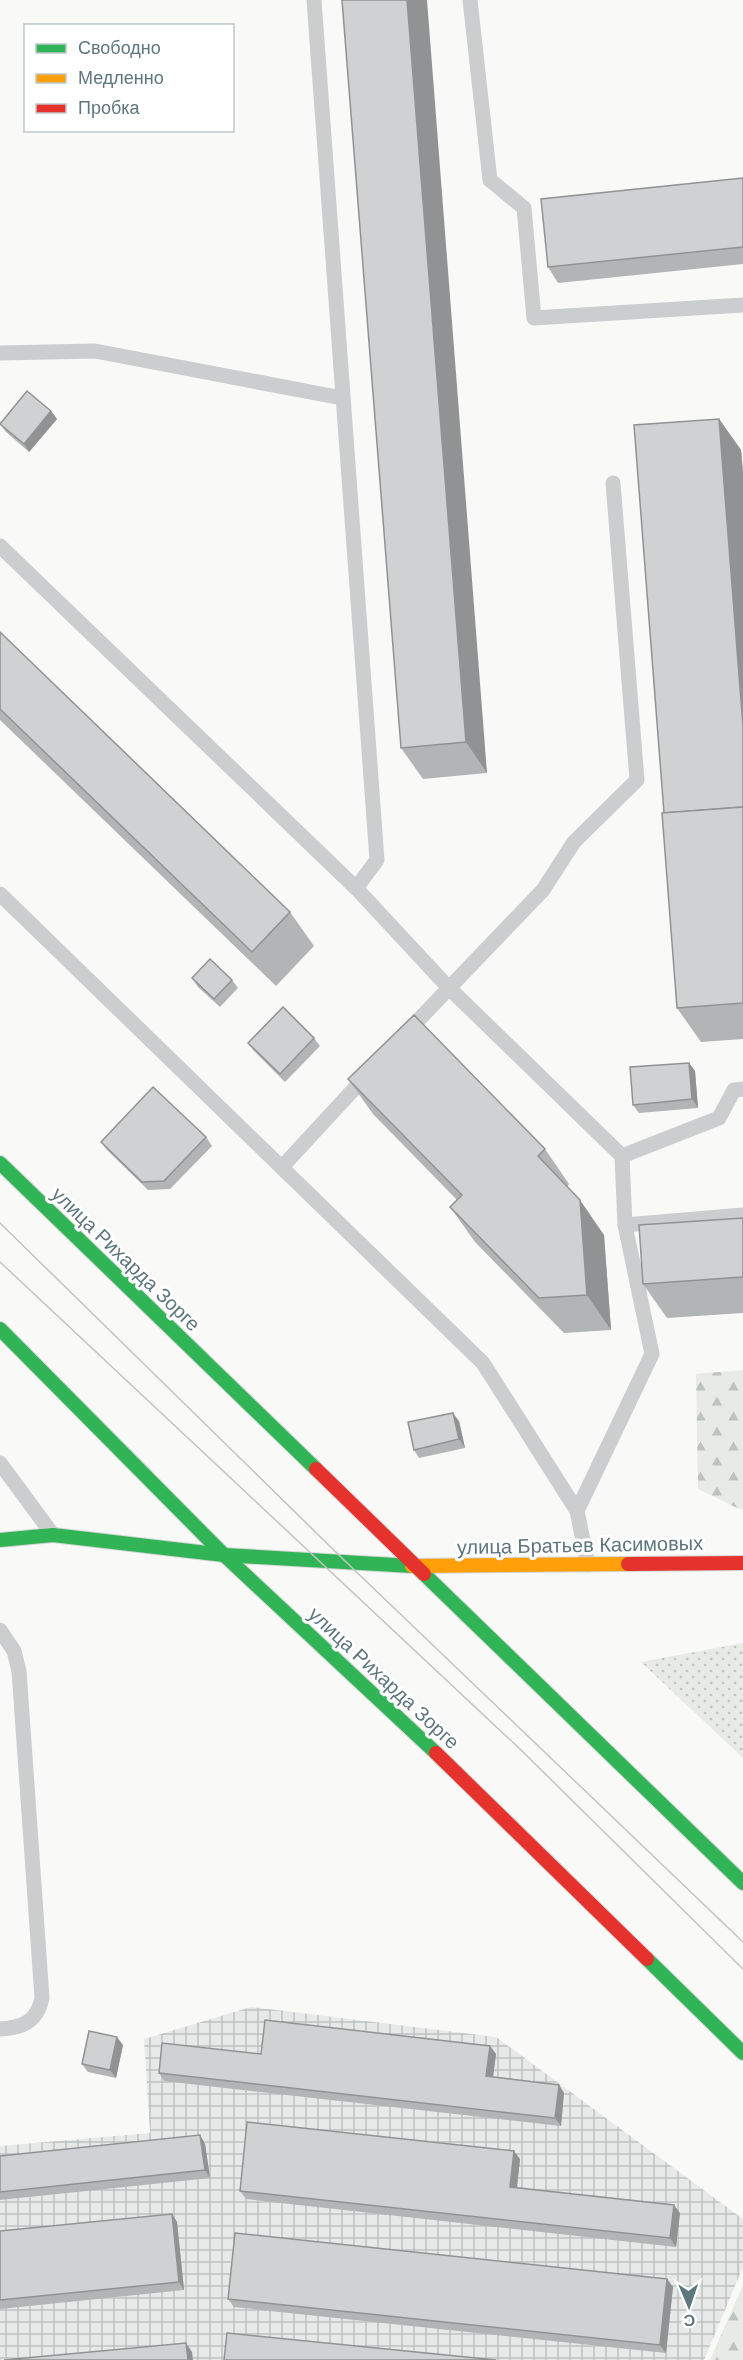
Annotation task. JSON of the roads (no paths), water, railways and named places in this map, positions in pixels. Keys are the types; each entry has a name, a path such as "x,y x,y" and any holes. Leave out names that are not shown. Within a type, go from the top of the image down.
{"main road":[{"name":"улица Рихарда Зорге","path":"0,1163 743,1882"},
{"name":"улица Рихарда Зорге","path":"0,1329 224,1555 476,1791 743,2053"},
{"path":"0,1540 53,1535 224,1555"},
{"name":"улица Братьев Касимовых","path":"224,1555 417,1566 743,1563"}],"lane":[{"path":"314,0 377,860 356,888"},
{"path":"470,0 490,180 524,208 534,318 743,305"},
{"path":"0,353 94,351 342,398"},
{"path":"393,1047 543,890 574,842 637,780 613,483"},
{"path":"0,546 356,888 448,987 622,1156 625,1225 652,1354 577,1511"},
{"path":"0,894 483,1363 577,1511 588,1564"},
{"path":"282,1167 377,1064"},
{"path":"622,1156 719,1118 734,1090 743,1089"},
{"path":"625,1225 743,1215"},
{"path":"0,1463 53,1535"},
{"path":"0,1630 14,1651 19,1671 42,1998 31,2021 21,2027 0,2029"}],"tram line":[{"path":"0,1223 345,1561 743,1942"},
{"path":"0,1262 521,1750 743,1969"}]}
